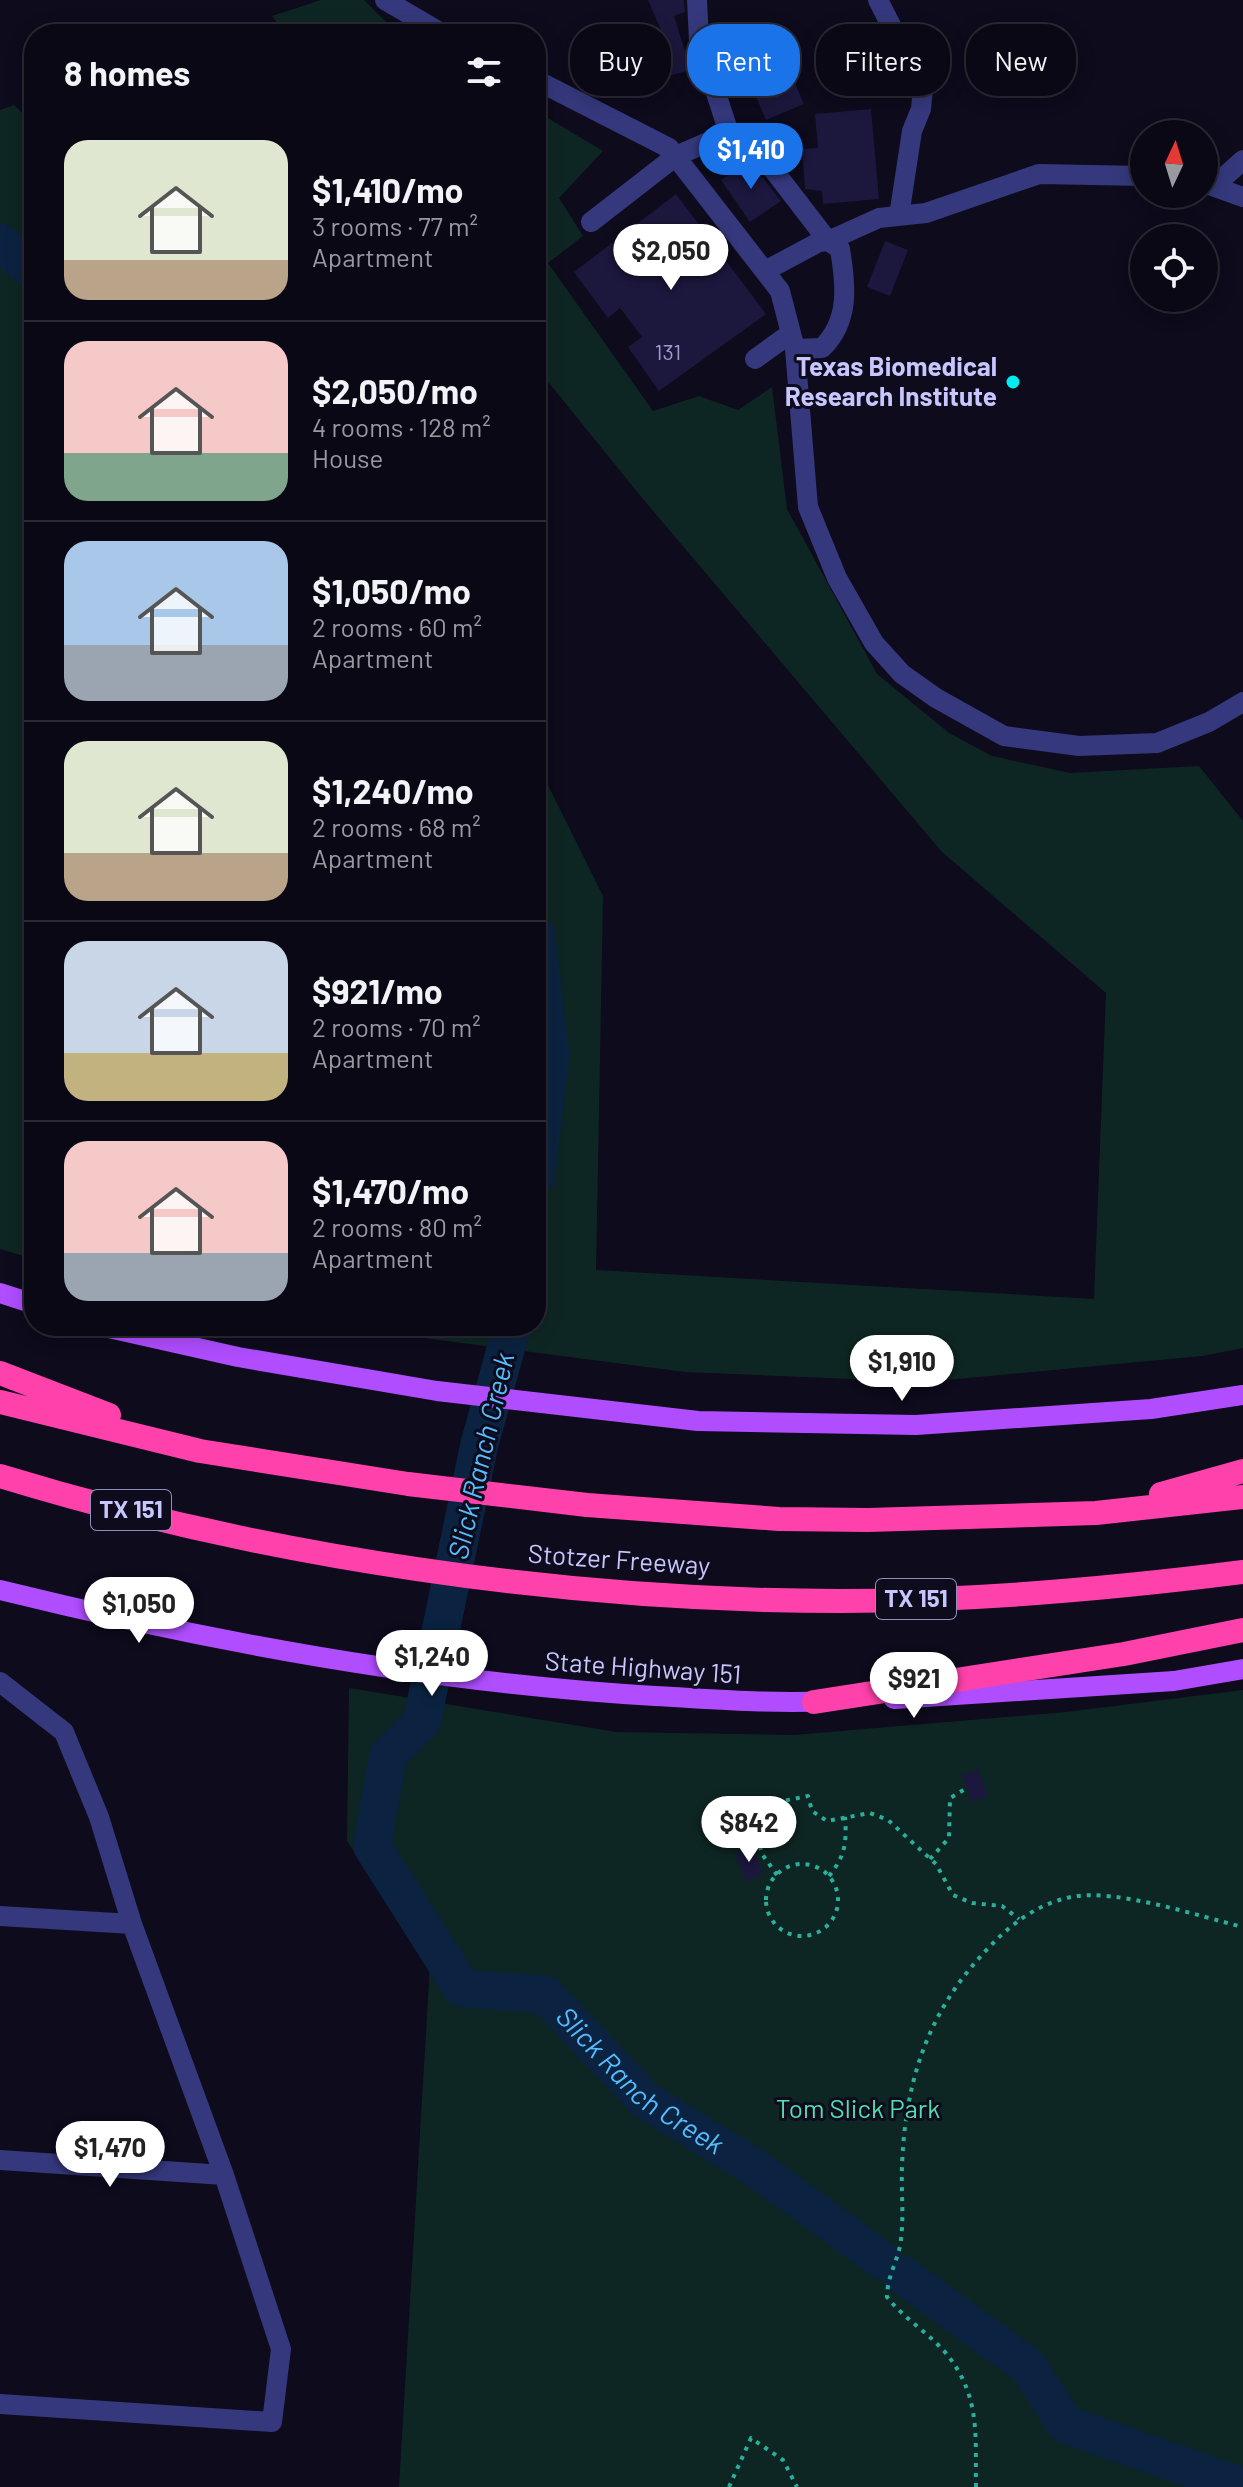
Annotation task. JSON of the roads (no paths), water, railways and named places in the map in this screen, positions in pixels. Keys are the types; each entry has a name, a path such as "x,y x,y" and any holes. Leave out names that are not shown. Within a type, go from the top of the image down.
{"highway":[{"path":"0,1373 200,1451"},
{"name":"Stotzer Freeway","path":"0,1402 200,1451 408,1484 587,1505 779,1519 868,1520 1096,1513 1243,1497"},
{"path":"1096,1513 1243,1471"},
{"name":"Stotzer Freeway","path":"0,1476 262,1542 589,1590 870,1600 1107,1589 1243,1572"},
{"path":"814,1702 1124,1654 1243,1630"}],"main road":[{"path":"0,1293 24,1301"},
{"path":"145,1336 238,1357 342,1375 561,1406 698,1421 916,1425 1151,1409 1243,1395"},
{"name":"State Highway 151","path":"0,1590 101,1615 289,1652 442,1677 581,1691 814,1702 1174,1681 1243,1669"}],"street":[{"path":"385,0 426,24"},
{"path":"697,0 699,41 729,133"},
{"path":"878,0 923,88 921,109 912,131 899,216"},
{"path":"546,85 669,148 780,291 793,341 808,507 837,578 874,643 902,674 936,698 1004,736 1079,746 1157,743 1209,722 1243,702"},
{"path":"591,222 676,156 729,133 746,138 828,241 840,249 846,283 842,318 835,335 822,348 793,341 755,359"},
{"path":"1218,178 1243,160"},
{"path":"765,271 819,242 828,241 879,218 926,213 1039,174 1130,176"},
{"path":"1218,187 1243,197"},
{"path":"0,1682 64,1732 99,1817 132,1924 224,2175 281,2349 272,2422 0,2404"},
{"path":"0,1916 132,1924"},
{"path":"0,2160 224,2175"}],"waterway":[{"name":"Slick Ranch Creek","path":"0,243 24,263"},
{"name":"Slick Ranch Creek","path":"546,1021 550,1055 546,1090"},
{"name":"Slick Ranch Creek","path":"509,1336 479,1446 422,1721 388,1756 372,1846 462,1988 546,1995 644,2099 761,2172 882,2260"},
{"name":"Slick Ranch Creek","path":"901,2274 1028,2366 1066,2425 1243,2487"}],"place":[{"name":"Texas Biomedical Research Institute","path":"1013,382"}],"park label":[{"name":"Tom Slick Park","path":"858,2109"}]}
